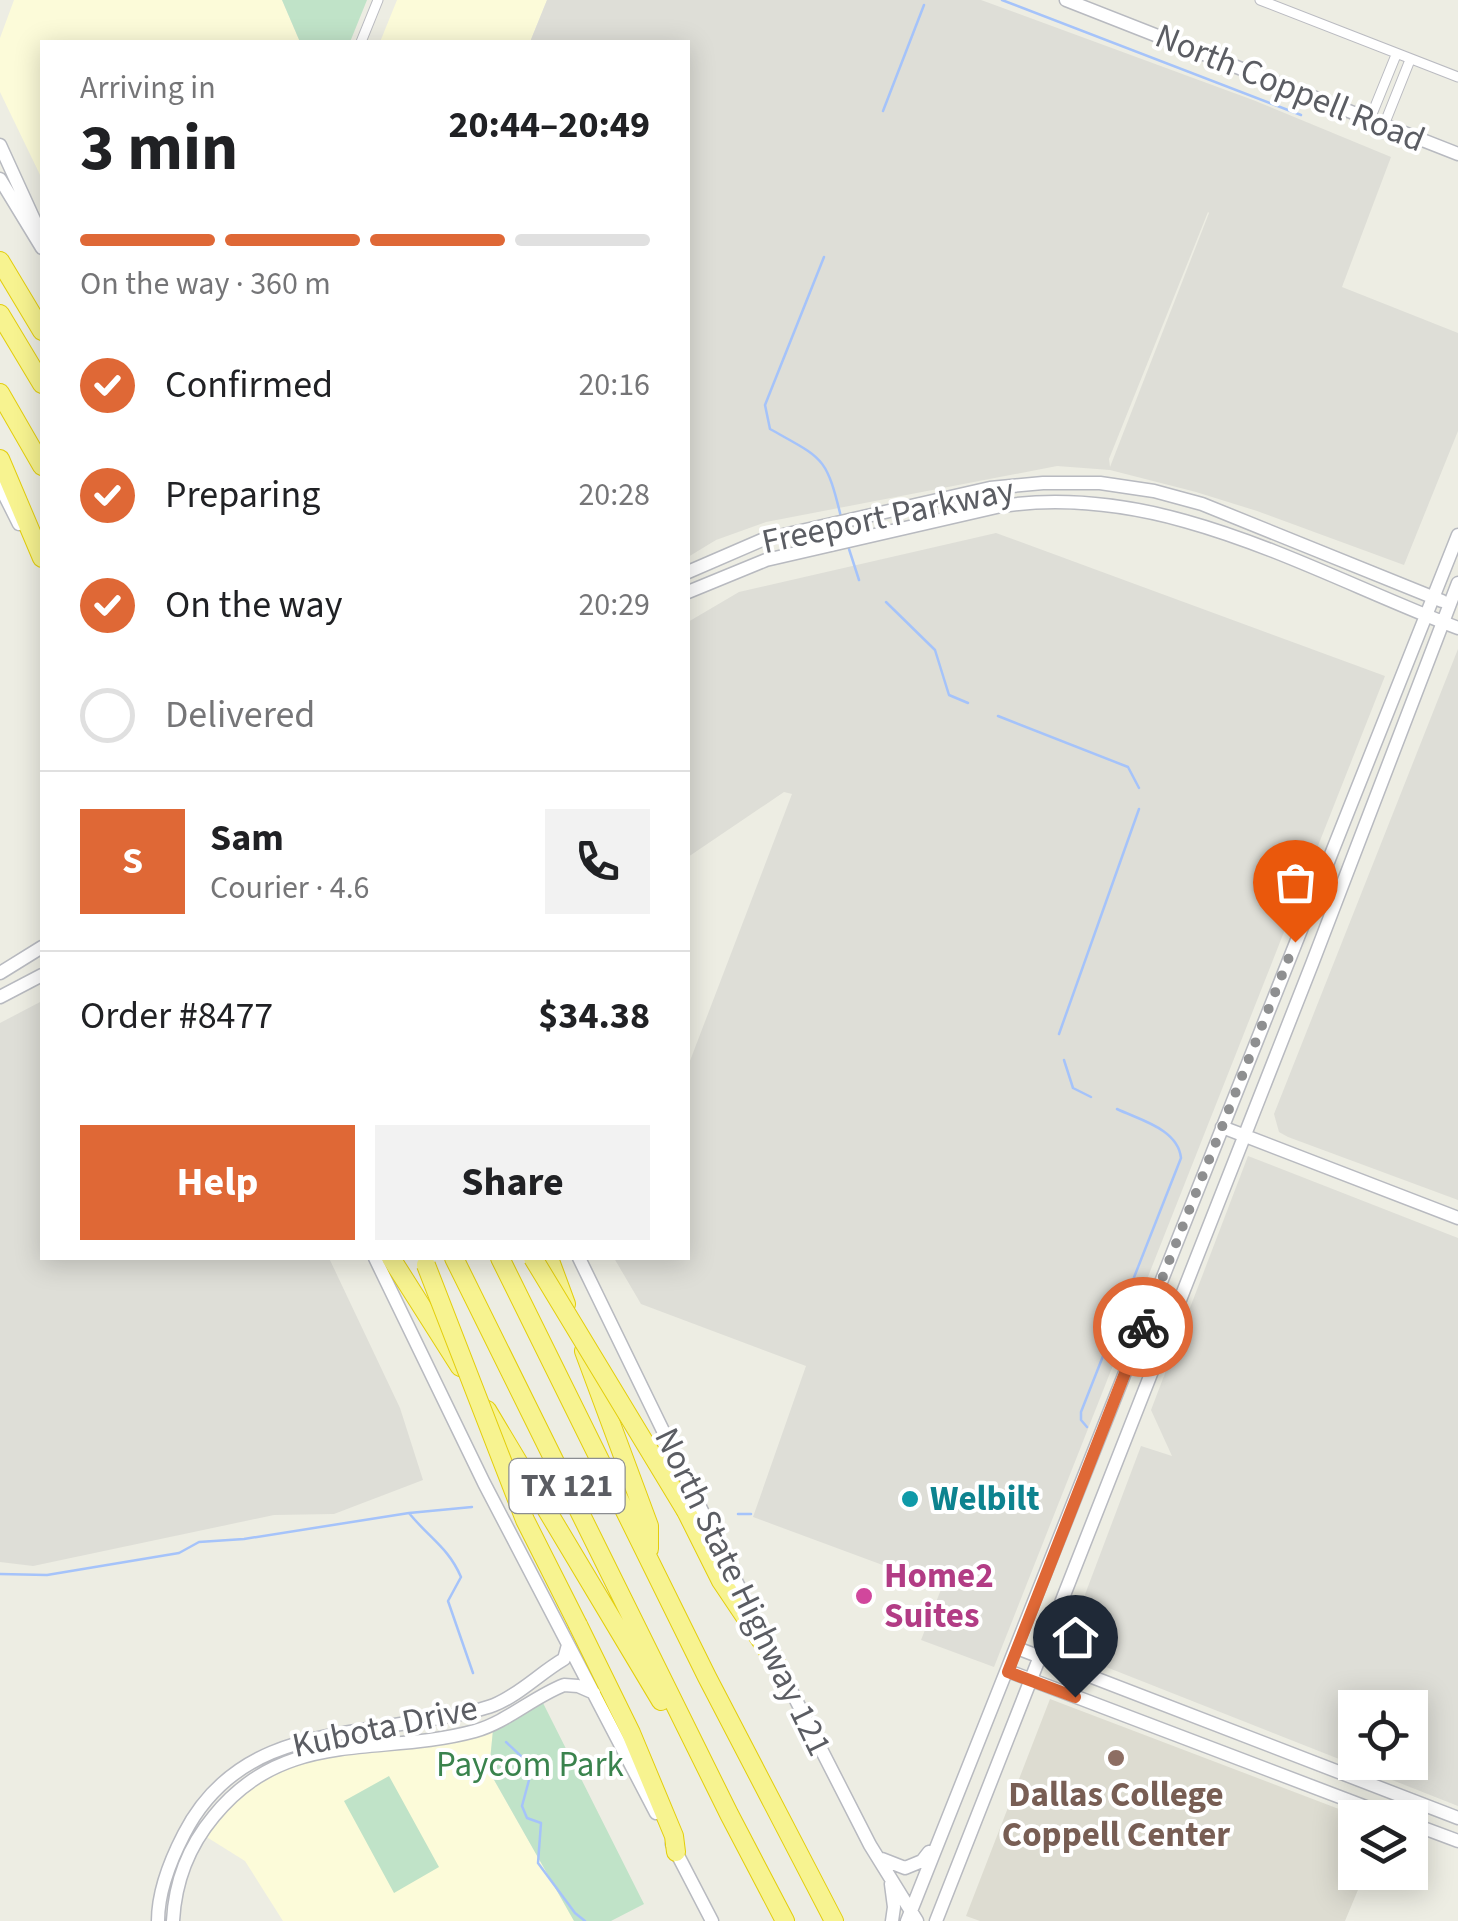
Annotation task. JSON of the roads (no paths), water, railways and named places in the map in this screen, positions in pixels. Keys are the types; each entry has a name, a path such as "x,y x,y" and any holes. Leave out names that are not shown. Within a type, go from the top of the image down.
{"highway":[{"path":"0,262 40,328"},
{"path":"0,314 40,381"},
{"path":"0,394 40,463"},
{"path":"0,459 40,553"},
{"path":"391,1260 511,1447 664,1706 680,1715"},
{"name":"TX 121","path":"455,1260 785,1921"},
{"name":"TX 121","path":"501,1260 716,1694 834,1921"},
{"path":"534,1260 686,1511 721,1582 776,1663"},
{"path":"550,1260 649,1526 649,1554"},
{"path":"424,1261 525,1520 631,1733 674,1836 676,1852"}],"main road":[{"name":"North Coppell Road","path":"1066,0 1458,154"},
{"path":"0,145 40,232"},
{"path":"0,178 40,245"},
{"name":"Freeport Parkway","path":"690,571 762,540 990,488 1043,483 1100,484 1154,491 1202,504 1454,605"},
{"path":"0,486 40,566"},
{"name":"Freeport Parkway","path":"690,591 766,560 1036,500 1150,511 1258,546 1443,622"},
{"path":"1258,546 1265,528"},
{"path":"911,1918 1458,535"},
{"path":"936,1921 1443,622 1454,605 1458,583"},
{"path":"1443,622 1458,628"},
{"path":"1339,831 1362,836"},
{"path":"0,973 40,948"},
{"path":"0,997 40,976"},
{"path":"1222,1127 1458,1218"},
{"path":"376,1260 484,1482 712,1921"},
{"name":"North State Highway 121","path":"580,1260 776,1663 911,1918"},
{"path":"1094,1452 1116,1461"},
{"name":"Kubota Drive","path":"158,1921 162,1888 188,1826 209,1795 239,1768 302,1740 460,1714 496,1704 564,1660 568,1644"},
{"path":"1018,1648 1338,1771"},
{"path":"1008,1672 1347,1800"},
{"name":"Kubota Drive","path":"173,1921 179,1880 204,1828 226,1800 258,1775 288,1760 325,1750 445,1738 480,1730 564,1684 594,1693"},
{"path":"1362,1780 1458,1818"},
{"path":"1428,1830 1458,1841"},
{"path":"878,1857 892,1865 914,1866 940,1838"},
{"path":"890,1876 892,1921"}],"street":[{"path":"362,40 378,0"},
{"path":"1260,0 1458,78"},
{"path":"1370,119 1396,55"},
{"path":"1384,125 1410,60"}],"waterway":[{"path":"1002,0 1301,115"},
{"path":"883,111 924,5"},
{"path":"824,257 765,405 770,429 820,461 831,481 841,517"},
{"path":"849,549 859,580"},
{"path":"886,602 935,650 949,695 968,703"},
{"path":"998,716 1128,767 1139,788"},
{"path":"1059,1034 1139,809"},
{"path":"1064,1060 1073,1088 1091,1097"},
{"path":"1087,1427 1081,1412 1181,1158 1165,1133 1117,1109"},
{"path":"409,1513 472,1507"},
{"path":"0,1574 47,1575 179,1553 199,1542 244,1539 409,1513 444,1550 461,1577 448,1601 473,1673"},
{"path":"738,1514 751,1514"},
{"path":"506,1742 523,1758 523,1773 529,1780 522,1806 527,1818 541,1823 538,1863 585,1921"}],"place":[{"name":"Welbilt","path":"910,1499"},
{"name":"Home2 Suites","path":"864,1596"},
{"name":"Dallas College Coppell Center","path":"1116,1758"}],"park label":[{"name":"Paycom Park","path":"530,1765"}]}
